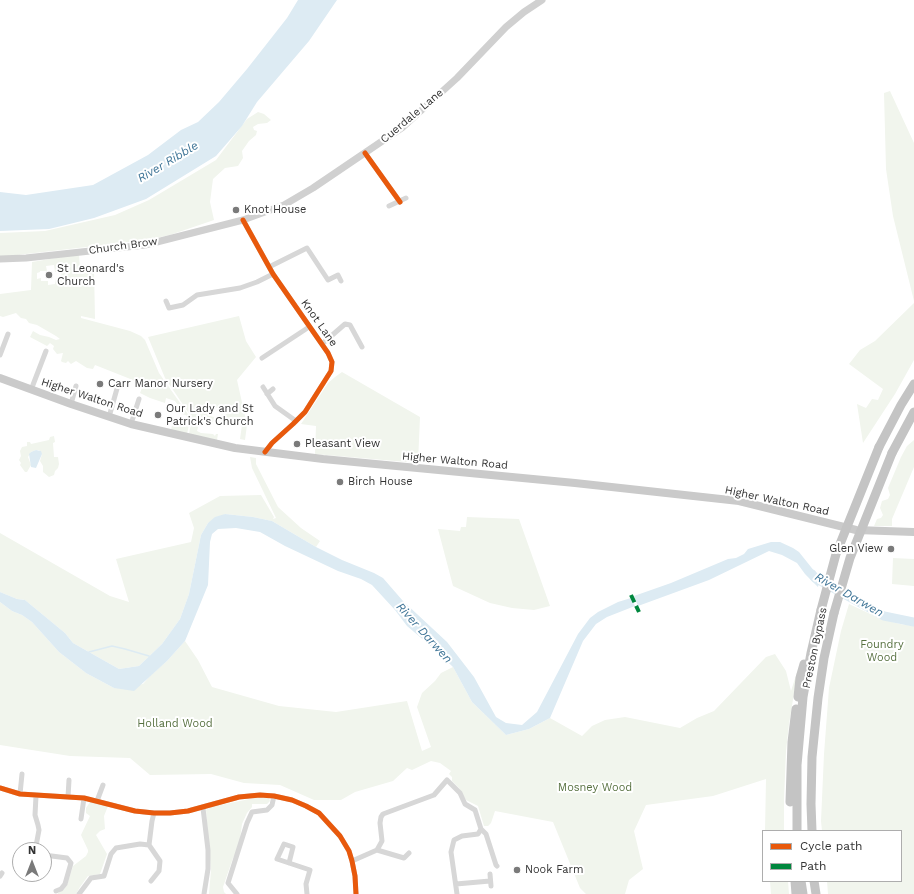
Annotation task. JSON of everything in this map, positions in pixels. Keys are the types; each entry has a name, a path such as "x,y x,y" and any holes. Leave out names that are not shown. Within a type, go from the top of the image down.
{"highway":[{"name":"Preston Bypass","path":"816,631 836,554 880,447 901,405 914,384"},
{"name":"Preston Bypass","path":"812,830 810,804 812,757 818,698 824,658 834,613 850,558 892,453 914,412"},
{"path":"791,830 790,776 792,742 800,678 816,631"},
{"path":"796,830 797,765 803,697 816,631"},
{"path":"794,882 796,894"},
{"path":"801,882 803,894"},
{"path":"814,882 816,894"}],"main road":[{"name":"Cuerdale Lane","path":"243,220 284,205 366,153 403,127 457,78 506,27 524,12 542,0"},
{"name":"Church Brow","path":"0,259 26,258 145,244 243,220"},
{"name":"Higher Walton Road","path":"0,378 131,424 213,444 323,459 575,483 739,502 856,530 914,532"}],"street":[{"path":"366,153 400,202"},
{"path":"389,206 406,198"},
{"name":"Knot Lane","path":"243,220 273,274 331,359 331,371 305,412 272,443 266,452"},
{"path":"269,267 307,248 328,280 338,275 341,281"},
{"path":"166,301 169,308 183,305 197,295 240,288 273,274"},
{"path":"322,344 345,324 350,325 362,348"},
{"path":"262,358 310,327"},
{"path":"0,355 8,334"},
{"path":"31,390 46,351"},
{"path":"109,417 118,385"},
{"path":"71,404 76,386"},
{"path":"263,388 275,406 296,421"},
{"path":"267,394 273,389"},
{"path":"131,424 139,398"},
{"path":"20,794 22,774"},
{"path":"68,797 69,780"},
{"path":"352,861 377,850 382,841 380,823 383,814 434,795 448,780 460,793 465,804 475,810 481,829 486,834 497,866"},
{"path":"97,801 103,784"},
{"path":"0,788 20,794 36,796 84,798 135,811 154,813 170,813 203,808 239,797 260,795 292,800 319,813 340,836 349,851 352,861 356,894"},
{"path":"36,796 35,815 39,830 38,842"},
{"path":"238,894 228,883 247,823 252,812 267,810 272,805 274,796"},
{"path":"81,818 84,798"},
{"path":"203,808 208,857 208,870 204,894"},
{"path":"151,881 159,871 160,861 149,845 154,813"},
{"path":"457,894 451,852 454,840 462,836 478,834 481,829"},
{"path":"79,894 91,878 104,876 111,854 116,848 140,844 149,845"},
{"path":"377,850 404,858 409,853"},
{"path":"52,856 67,858 71,863 65,884 61,890 56,891"},
{"path":"289,863 310,870 306,884 307,894"},
{"path":"456,884 490,884 490,874"}],"green space":[{"path":"890,91 914,143 914,301 893,216 886,169 884,93"},
{"path":"258,112 264,114 271,120 267,123 258,124 253,127 254,130 257,131 256,135 249,141 242,151 243,158 238,166 225,168 213,179 210,202 214,220 170,235 147,240 0,257 0,233 45,231 115,215 149,200 216,160 247,119"},
{"path":"79,254 80,269 94,268 95,319 81,316 81,318 130,331 141,336 145,340 159,373 190,417 187,434 171,430 173,421 184,423 186,419 189,421 186,415 181,414 182,411 175,401 166,398 165,403 150,398 140,393 142,388 138,382 95,365 93,369 87,368 76,361 71,364 68,361 66,363 62,362 63,353 57,354 53,349 54,346 50,343 47,346 30,337 33,331 56,340 60,339 56,336 37,325 29,323 26,319 21,318 16,313 3,317 0,316 0,294 31,290 32,262","holes":["54,265 55,272 61,272 62,277 56,278 55,284 48,285 48,281 41,281 41,278 37,279 37,273 40,271 47,271 46,266"]},
{"path":"914,303 914,360 895,394 863,443 857,404 866,408 872,399 878,400 883,389 849,364 860,350 875,341"},
{"path":"239,316 246,341 256,357 237,380 247,425 245,440 240,439 242,425 221,422 222,410 204,405 202,411 210,412 209,416 214,417 213,422 200,419 197,431 201,433 213,434 215,436 218,434 217,440 189,434 192,418 165,378 148,337"},
{"path":"342,372 420,417 418,463 315,454 316,426 301,424 328,383"},
{"path":"54,436 54,457 58,457 59,464 54,475 49,477 43,472 43,466 40,461 42,454 39,450 31,452 28,457 31,465 27,472 25,472 20,465 21,463 19,460 22,447 27,446 27,442 30,442 31,444 49,440 50,437"},
{"path":"914,440 914,467 892,519 892,526 874,526 877,519 881,518 883,515 880,508 882,501 888,499 890,495 888,488 901,457 907,446"},
{"path":"250,457 256,458 256,464 278,507 301,528 320,541 316,547 272,521 253,517 225,514 208,523 201,535 189,594 180,619 162,644 139,666 119,669 73,643 65,633 25,600 17,599 0,592 0,533 110,596 129,602 116,559 191,542 194,528 189,513 220,496 261,495 274,517 273,519 276,518 252,468"},
{"path":"467,517 519,519 550,606 534,610 512,608 490,603 453,586 438,529 460,531 461,527 466,527"},
{"path":"893,558 914,559 914,586 892,584"},
{"path":"0,602 12,611 22,615 32,622 59,652 86,673 114,688 143,684 185,641 198,660 212,687 279,706 336,712 407,701 422,751 431,747 417,707 422,693 441,673 453,667 472,702 506,735 529,729 550,718 582,736 592,726 605,720 625,717 680,728 697,718 714,711 766,657 775,654 786,671 791,691 798,669 786,751 784,830 765,830 766,779 713,796 646,805 634,831 643,869 629,880 625,894 586,894 580,888 553,822 495,811 491,823 488,826 484,826 478,806 466,800 459,788 452,781 452,777 449,774 451,771 440,763 431,761 412,770 407,768 393,781 355,792 341,800 314,800 280,785 244,783 211,774 150,775 130,758 70,756 0,745"},
{"name":"Foundry Wood","path":"849,604 881,619 914,626 914,894 828,894 827,882 902,882 902,830 822,830 824,754 829,688 841,631"},
{"path":"259,797 269,798 270,801 267,804 252,804 252,807 247,813 242,824 239,847 233,858 223,887 226,894 209,894 211,870 206,810 211,807"},
{"path":"90,802 108,806 104,816 105,829 96,835 107,854 100,874 88,876 76,894 57,894 67,885 73,866 86,856 88,852 81,835 90,816 86,813 86,808"},
{"path":"770,882 788,882 789,894 771,894"}],"water":[{"name":"River Ribble","path":"298,0 337,0 309,41 257,102 242,126 216,156 146,199 94,218 49,229 0,231 0,192 26,195 93,185 148,155 181,130 198,122 219,102 247,69 287,18"},
{"path":"36,450 41,451 42,454 36,468 31,467 29,454"},
{"name":"River Darwen","path":"225,514 272,521 316,547 383,578 403,601 447,642 474,677 496,717 506,723 522,725 537,712 578,634 590,618 598,612 618,602 631,598 635,606 607,617 596,624 583,641 550,718 529,729 506,735 472,702 453,667 407,626 395,610 372,585 285,546 260,532 236,528 218,529 212,534 210,542 208,585 185,641 167,661 134,691 114,688 86,673 59,652 32,622 22,615 12,611 0,602 0,592 17,599 25,600 65,633 73,643 119,669 139,666 162,644 180,619 189,594 201,535 208,523 215,517"},
{"name":"River Darwen","path":"771,542 780,542 799,552 815,572 821,576 818,587 805,574 797,563 782,555 769,551 709,580 638,606 634,596 671,583 728,559 736,558 744,554 748,549"}],"waterway":[{"name":"River Darwen","path":"812,574 815,578 884,616 914,622"},
{"path":"89,652 112,646 149,656"}],"marked path":[{"path":"631,595 639,612"}],"cycle path":[{"path":"365,153 400,202"},
{"path":"243,220 273,274 328,353 332,362 331,371 305,412 272,443 265,452"},
{"path":"0,788 20,794 84,798 135,811 154,813 188,811 239,797 260,795 292,800 319,813 340,836 349,851 352,861 356,894"}],"place":[{"name":"Knot House","path":"236,210"},
{"name":"St Leonard's Church","path":"49,275"},
{"name":"Carr Manor Nursery","path":"100,384"},
{"name":"Our Lady and St Patrick's Church","path":"158,415"},
{"name":"Pleasant View","path":"297,444"},
{"name":"Birch House","path":"340,482"},
{"name":"Glen View","path":"891,549"},
{"name":"Nook Farm","path":"517,870"}],"park label":[{"name":"Holland Wood","path":"175,724"},
{"name":"Mosney Wood","path":"595,788"}]}
